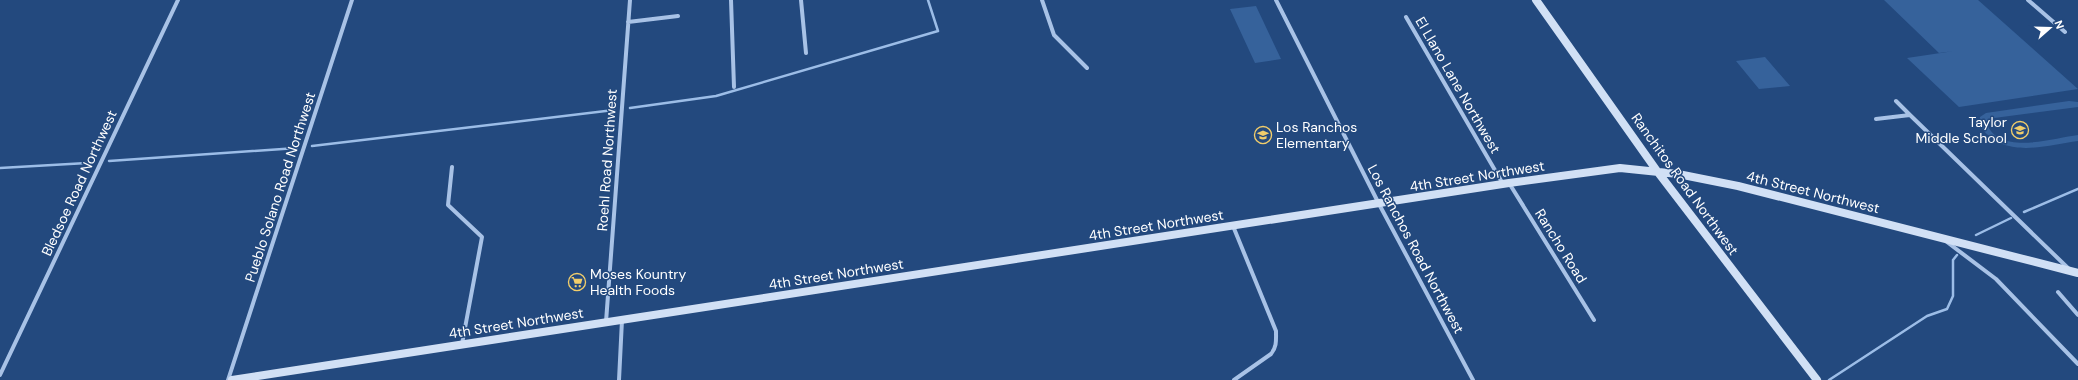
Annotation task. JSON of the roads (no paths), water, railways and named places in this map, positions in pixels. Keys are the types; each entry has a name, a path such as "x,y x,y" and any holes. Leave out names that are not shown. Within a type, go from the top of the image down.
{"main road":[{"name":"Ranchitos Road Northwest","path":"1536,0 1657,171 1817,380"},
{"name":"4th Street Northwest","path":"232,380 277,377 606,322 1506,184 1620,168 1657,171 1738,186 2075,272"}],"street":[{"name":"Bledsoe Road Northwest","path":"0,375 178,0"},
{"name":"Pueblo Solano Road Northwest","path":"228,380 352,0"},
{"name":"Roehl Road Northwest","path":"606,322 630,0"},
{"path":"731,0 734,87"},
{"path":"801,0 806,53"},
{"path":"1042,0 1054,35 1087,68"},
{"name":"Los Ranchos Road Northwest","path":"1276,0 1379,204 1473,380"},
{"path":"2028,0 2065,32"},
{"path":"628,22 678,16"},
{"name":"El Llano Lane Northwest","path":"1406,17 1506,184"},
{"path":"1896,101 2075,272"},
{"path":"1876,119 1910,115"},
{"path":"452,167 448,205 482,237 462,345"},
{"name":"Rancho Road","path":"1506,184 1594,320"},
{"path":"1232,226 1276,331 1275,349 1270,355 1234,380"},
{"path":"1944,239 1996,279 2078,364"},
{"path":"2058,292 2078,315"},
{"path":"619,380 622,320"}],"waterway":[{"path":"630,108 716,96 938,31 928,0"},
{"path":"312,146 614,110"},
{"path":"109,161 297,148"},
{"path":"0,168 87,163"},
{"path":"2024,212 2078,189"},
{"path":"1976,235 2011,218"},
{"path":"1829,380 1927,316 1947,309 1953,296 1953,260 1957,255"}],"place":[{"name":"Taylor Middle School","path":"2020,130"},
{"name":"Los Ranchos Elementary","path":"1263,135"},
{"name":"Moses Kountry Health Foods","path":"577,282"}]}
